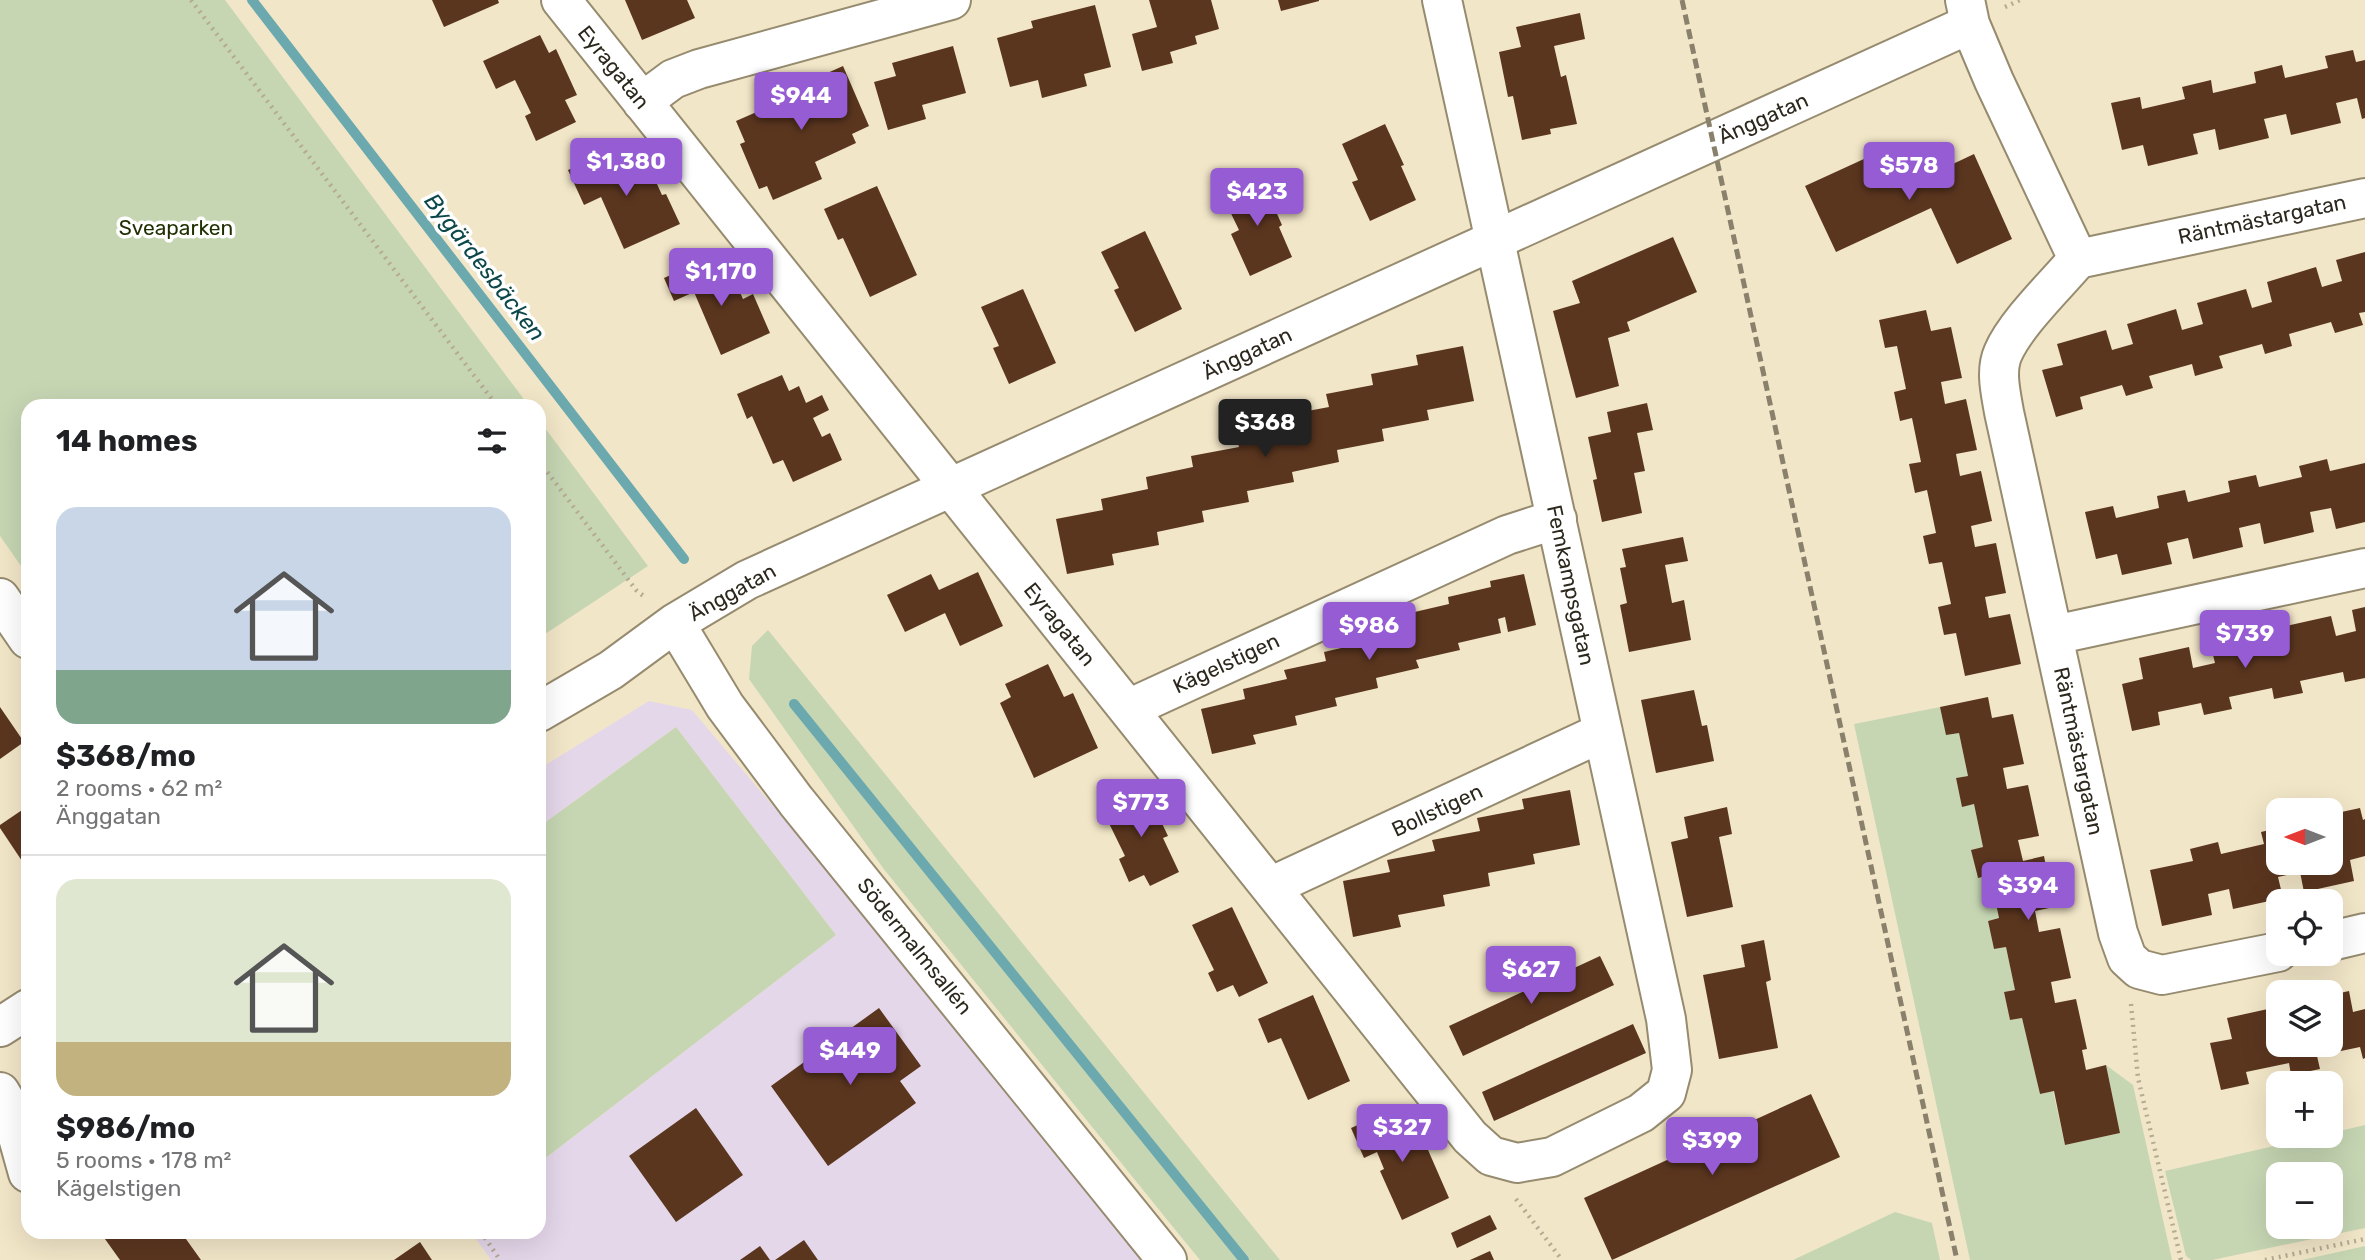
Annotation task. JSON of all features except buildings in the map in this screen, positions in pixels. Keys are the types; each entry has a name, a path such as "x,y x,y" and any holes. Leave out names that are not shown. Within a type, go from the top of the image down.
{"street":[{"name":"Eyragatan","path":"561,0 1470,1137 1491,1156"},
{"path":"642,102 673,79 699,69 951,0"},
{"name":"Femkampsgatan","path":"1442,0 1666,1019 1672,1070 1666,1093 1641,1113 1552,1157 1517,1163 1491,1156"},
{"path":"1968,12 1999,93 2078,259"},
{"name":"Änggatan","path":"546,708 611,670 675,623 747,580 952,489 1495,239 1968,12"},
{"name":"Räntmästargatan","path":"2127,958 2118,933 2004,412 1999,376 2002,354 2019,328 2078,259 2365,198"},
{"name":"Kägelstigen","path":"1128,709 1507,535 1557,519"},
{"path":"2054,635 2365,568"},
{"path":"0,598 21,629"},
{"name":"Södermalmsallén","path":"675,623 725,706 796,801 1167,1260"},
{"name":"Bollstigen","path":"1270,887 1603,732"},
{"path":"2343,938 2365,933"},
{"path":"2127,958 2139,969 2162,975 2266,954"},
{"path":"0,1027 21,1014"},
{"path":"0,1092 10,1109 21,1148"}],"path":[{"path":"191,0 492,399"},
{"path":"546,470 636,590 675,623"},
{"path":"2127,958 2138,1078 2181,1260"},
{"path":"1491,1156 1524,1211 1562,1260"},
{"path":"486,1239 500,1260"},
{"path":"2265,1260 2365,1239"}],"shaded area":[{"path":"649,701 692,710 1156,1260 491,1260 476,1239 546,1239 546,1158 836,935 676,727 546,822 546,765"}],"green space":[{"name":"Sveaparken","path":"0,0 225,0 524,399 21,399 21,566 0,536"},
{"path":"546,429 648,566 546,633"},
{"path":"768,630 1280,1260 1200,1260 1173,1227 883,868 749,679 752,646"},
{"path":"1940,707 1959,733 1968,776 1956,778 1962,806 1974,804 1983,847 1972,850 1977,877 1990,875 1999,918 1988,921 1994,949 2006,947 2015,990 2004,992 2010,1020 2022,1018 2040,1094 2053,1091 2065,1145 2120,1133 2106,1065 2133,1085 2172,1260 1970,1260 1854,724"},
{"path":"676,727 836,935 546,1158 546,822"},
{"path":"2365,1125 2365,1228 2343,1233 2343,1162 2266,1162 2266,1239 2312,1239 2212,1260 2191,1260 2186,1256 2165,1171 2266,1148 2343,1148 2343,1130"},
{"path":"1895,1212 1932,1223 1940,1260 1793,1260"},
{"path":"2365,1246 2365,1260 2302,1260 2361,1247"}],"waterway":[{"name":"Bygärdesbäcken","path":"252,0 684,559"},
{"path":"794,704 1244,1260"}],"railway":[{"path":"1682,0 1957,1260"}]}
